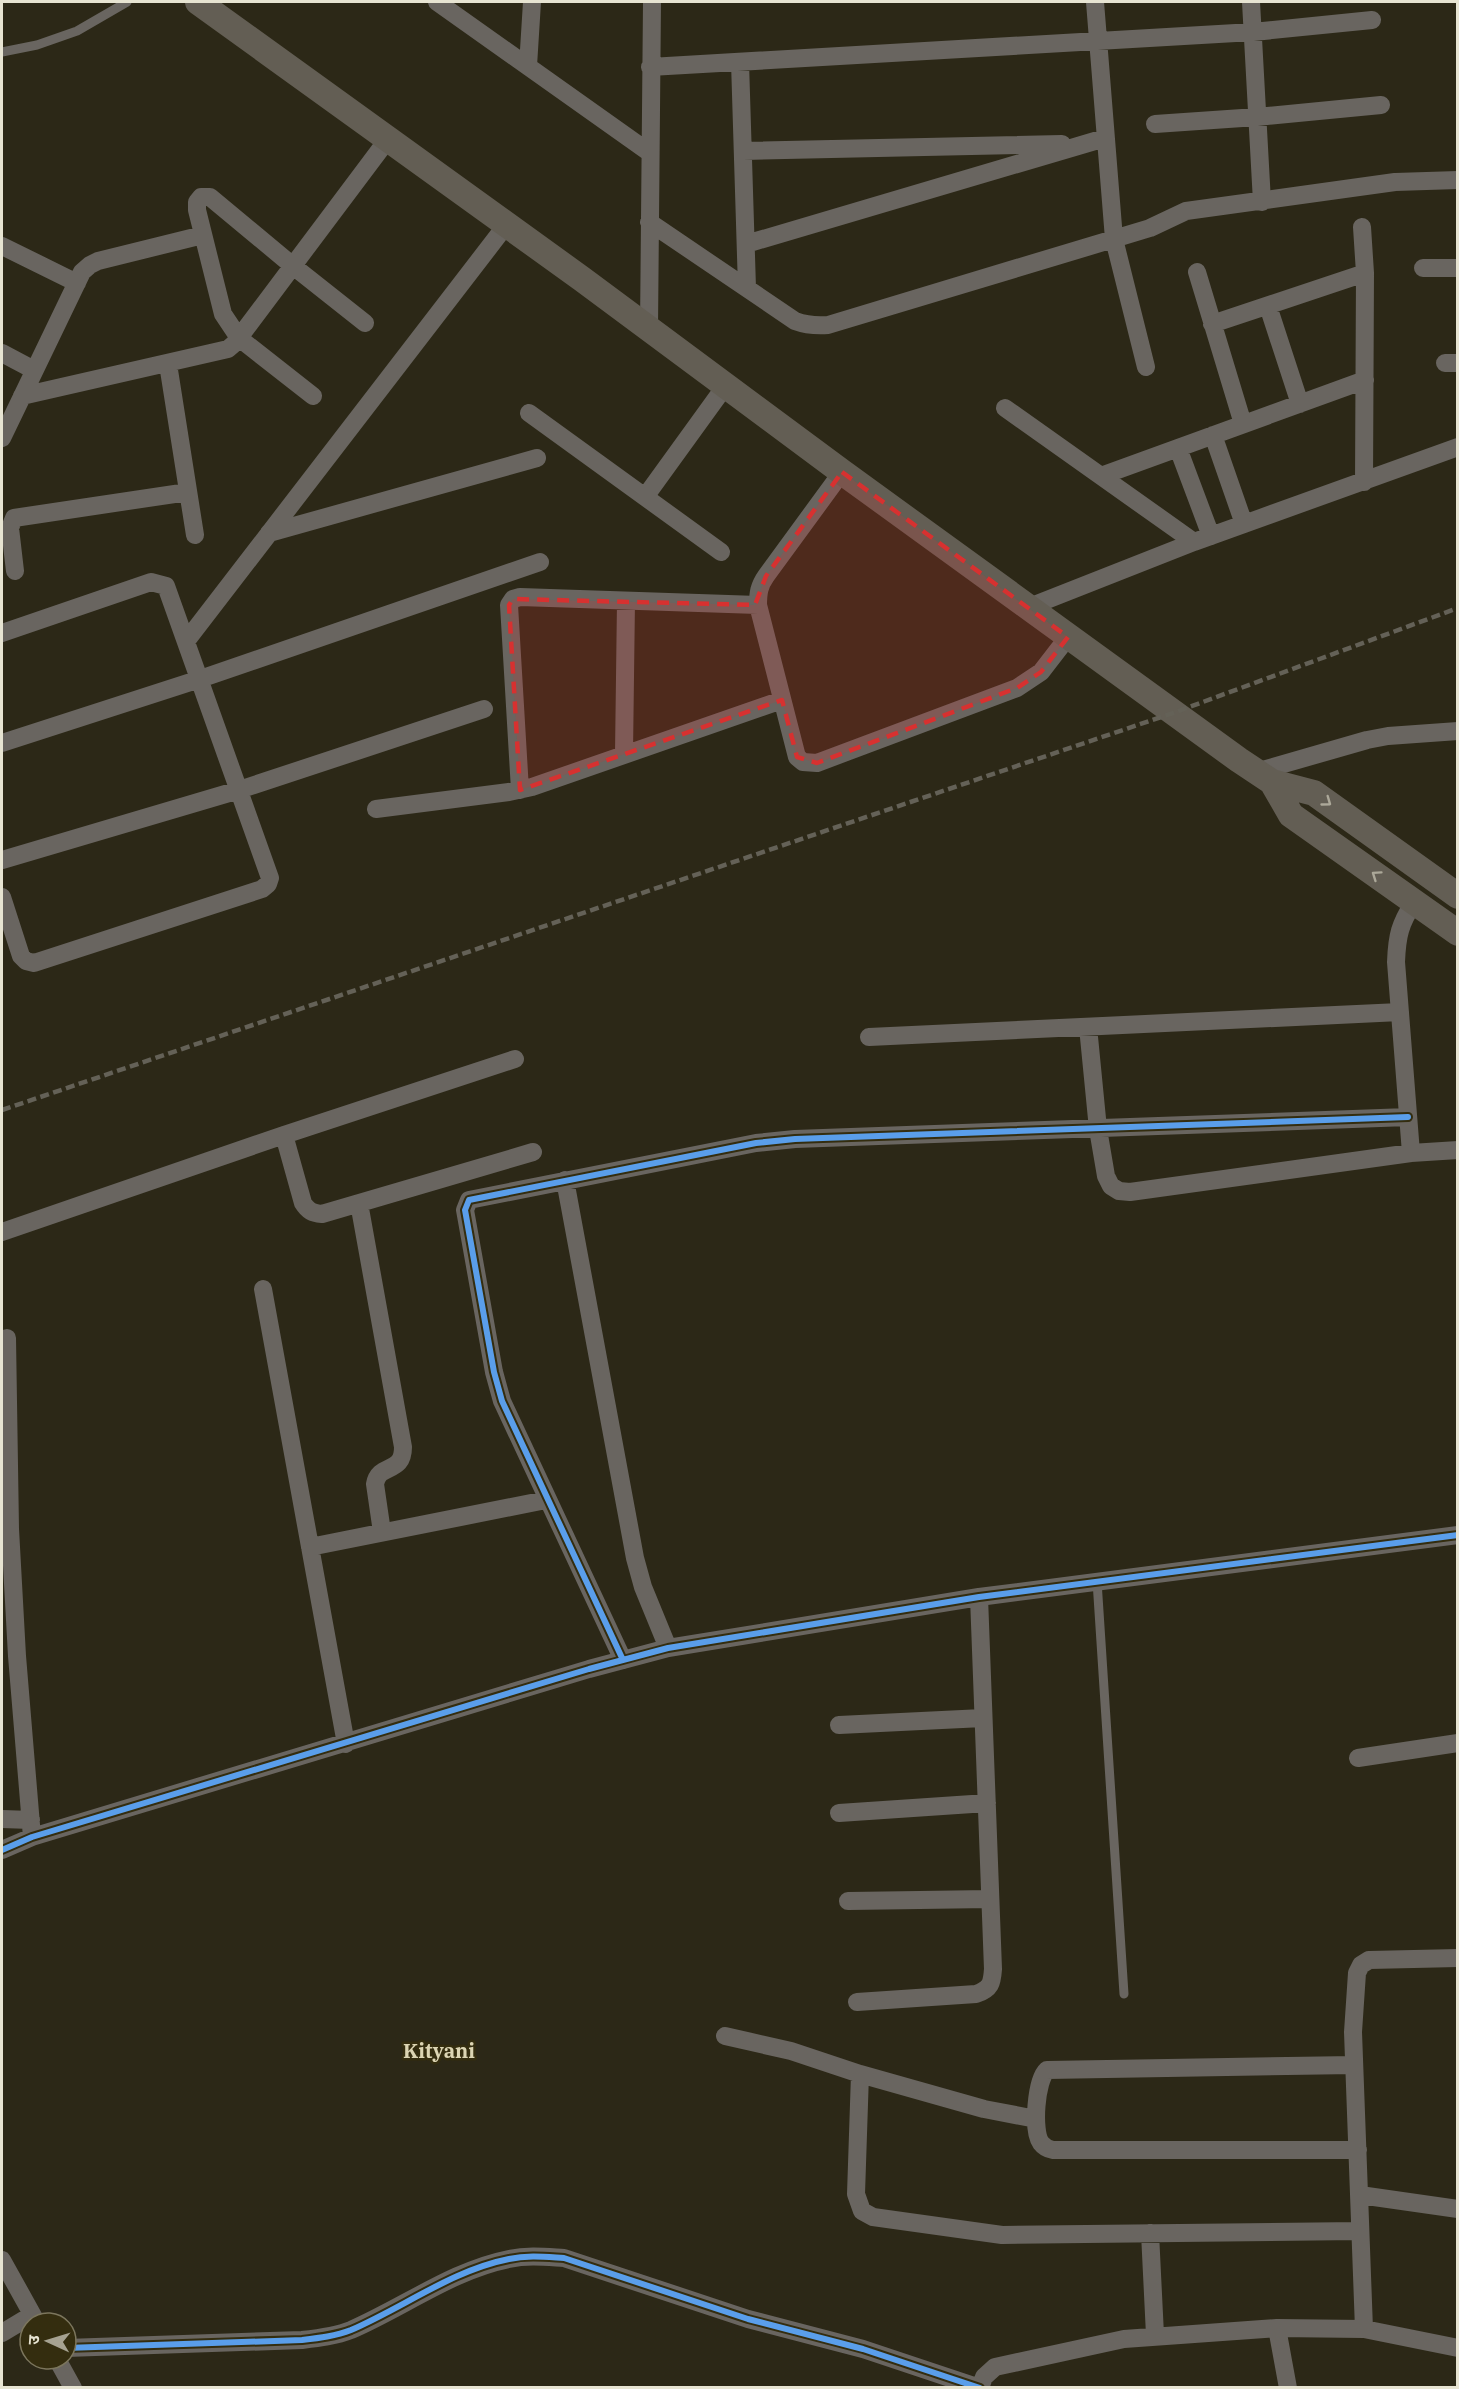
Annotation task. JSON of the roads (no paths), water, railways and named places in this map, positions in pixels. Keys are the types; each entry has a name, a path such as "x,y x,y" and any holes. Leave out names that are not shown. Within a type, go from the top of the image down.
{"main road":[{"path":"198,2 507,224 1222,749 1264,777 1314,794 1458,896"},
{"path":"1264,777 1291,815 1458,933"}],"street":[{"path":"437,2 650,153"},
{"path":"528,66 532,2"},
{"path":"649,328 652,2"},
{"path":"1095,2 1114,239 1146,367"},
{"path":"1251,2 1262,202"},
{"path":"650,67 1253,32 1372,20"},
{"path":"740,62 747,288"},
{"path":"1155,124 1382,105"},
{"path":"746,244 1105,138"},
{"path":"22,396 228,349 239,338 388,139"},
{"path":"743,151 1086,143"},
{"path":"650,222 795,321 807,325 828,325 1150,228 1186,211 1395,182 1458,180"},
{"path":"313,396 239,338 223,314 197,210 197,202 206,195 210,197 365,323"},
{"path":"187,640 507,224"},
{"path":"1362,227 1365,273 1364,482"},
{"path":"2,438 82,272 98,261 203,235"},
{"path":"2,246 77,283"},
{"path":"1423,268 1458,268"},
{"path":"1197,272 1243,424"},
{"path":"1212,324 1365,273"},
{"path":"1268,306 1299,404"},
{"path":"2,353 34,370"},
{"path":"168,364 195,535"},
{"path":"1101,476 1365,380"},
{"path":"645,497 726,385"},
{"path":"1005,408 1101,476 1203,539"},
{"path":"529,413 721,552"},
{"path":"1213,435 1244,525"},
{"path":"1029,608 1203,539 1458,447"},
{"path":"1178,448 1203,539"},
{"path":"269,533 537,458"},
{"path":"842,472 760,585 758,605 797,757 803,762 817,763 1023,685 1041,672 1068,637"},
{"path":"15,572 10,528 14,518 188,492"},
{"path":"2,743 200,679 540,562"},
{"path":"2,633 151,582 166,586 268,871 268,884 262,889 34,963 26,961 21,956 2,897"},
{"path":"520,790 509,605 513,599 520,597 758,605"},
{"path":"624,753 626,601"},
{"path":"376,809 520,790 782,700"},
{"path":"2,860 239,790 484,709"},
{"path":"1264,777 1367,740 1388,736 1458,731"},
{"path":"1411,1153 1397,939 1401,922 1414,902"},
{"path":"869,1037 1400,1012"},
{"path":"1088,1027 1098,1128 1106,1176 1111,1186 1119,1191 1130,1192 1411,1153 1458,1150"},
{"path":"2,1232 514,1059"},
{"path":"623,1660 546,1500 502,1401 494,1372 465,1210 469,1200 474,1197 756,1143 795,1138 1408,1117"},
{"path":"284,1135 303,1203 308,1210 322,1214 533,1152"},
{"path":"566,1180 636,1558 643,1587 668,1648"},
{"path":"359,1203 403,1447 403,1457 400,1463 381,1472 376,1478 382,1532"},
{"path":"262,1289 346,1744"},
{"path":"7,1338 10,1529 17,1656 32,1829"},
{"path":"310,1547 546,1500"},
{"path":"2,1850 32,1829 346,1744 668,1648 978,1596 1458,1534"},
{"path":"857,2002 976,1994 986,1991 991,1985 993,1968 978,1596"},
{"path":"839,1725 983,1718"},
{"path":"1358,1758 1458,1743"},
{"path":"839,1814 987,1803"},
{"path":"2,1819 32,1829"},
{"path":"848,1901 990,1899"},
{"path":"1364,2329 1353,2032 1357,1973 1361,1965 1379,1959 1458,1958"},
{"path":"725,2036 791,2051 860,2074 984,2109 1036,2119"},
{"path":"1354,2064 1047,2070 1040,2080 1036,2119 1037,2134 1041,2143 1053,2150 1358,2150"},
{"path":"860,2074 856,2194 862,2211 873,2217 1002,2235 1359,2231"},
{"path":"1360,2195 1458,2209"},
{"path":"1150,2232 1155,2335"},
{"path":"78,2348 302,2340 327,2337 350,2330 468,2273 510,2259 532,2256 564,2258 748,2319 863,2349 980,2388 984,2377 995,2367 1125,2339 1155,2335 1277,2328 1364,2329 1458,2348"},
{"path":"2,2260 30,2311"},
{"path":"2,2333 18,2326"},
{"path":"1277,2328 1288,2388"},
{"path":"64,2371 73,2388"}],"lane":[{"path":"2,52 36,45 77,31 127,2"},
{"path":"1097,1581 1124,1994"}],"railway":[{"path":"2,1110 1173,713 1458,608"}],"district":[{"name":"Kityani","path":"439,2051"}]}
